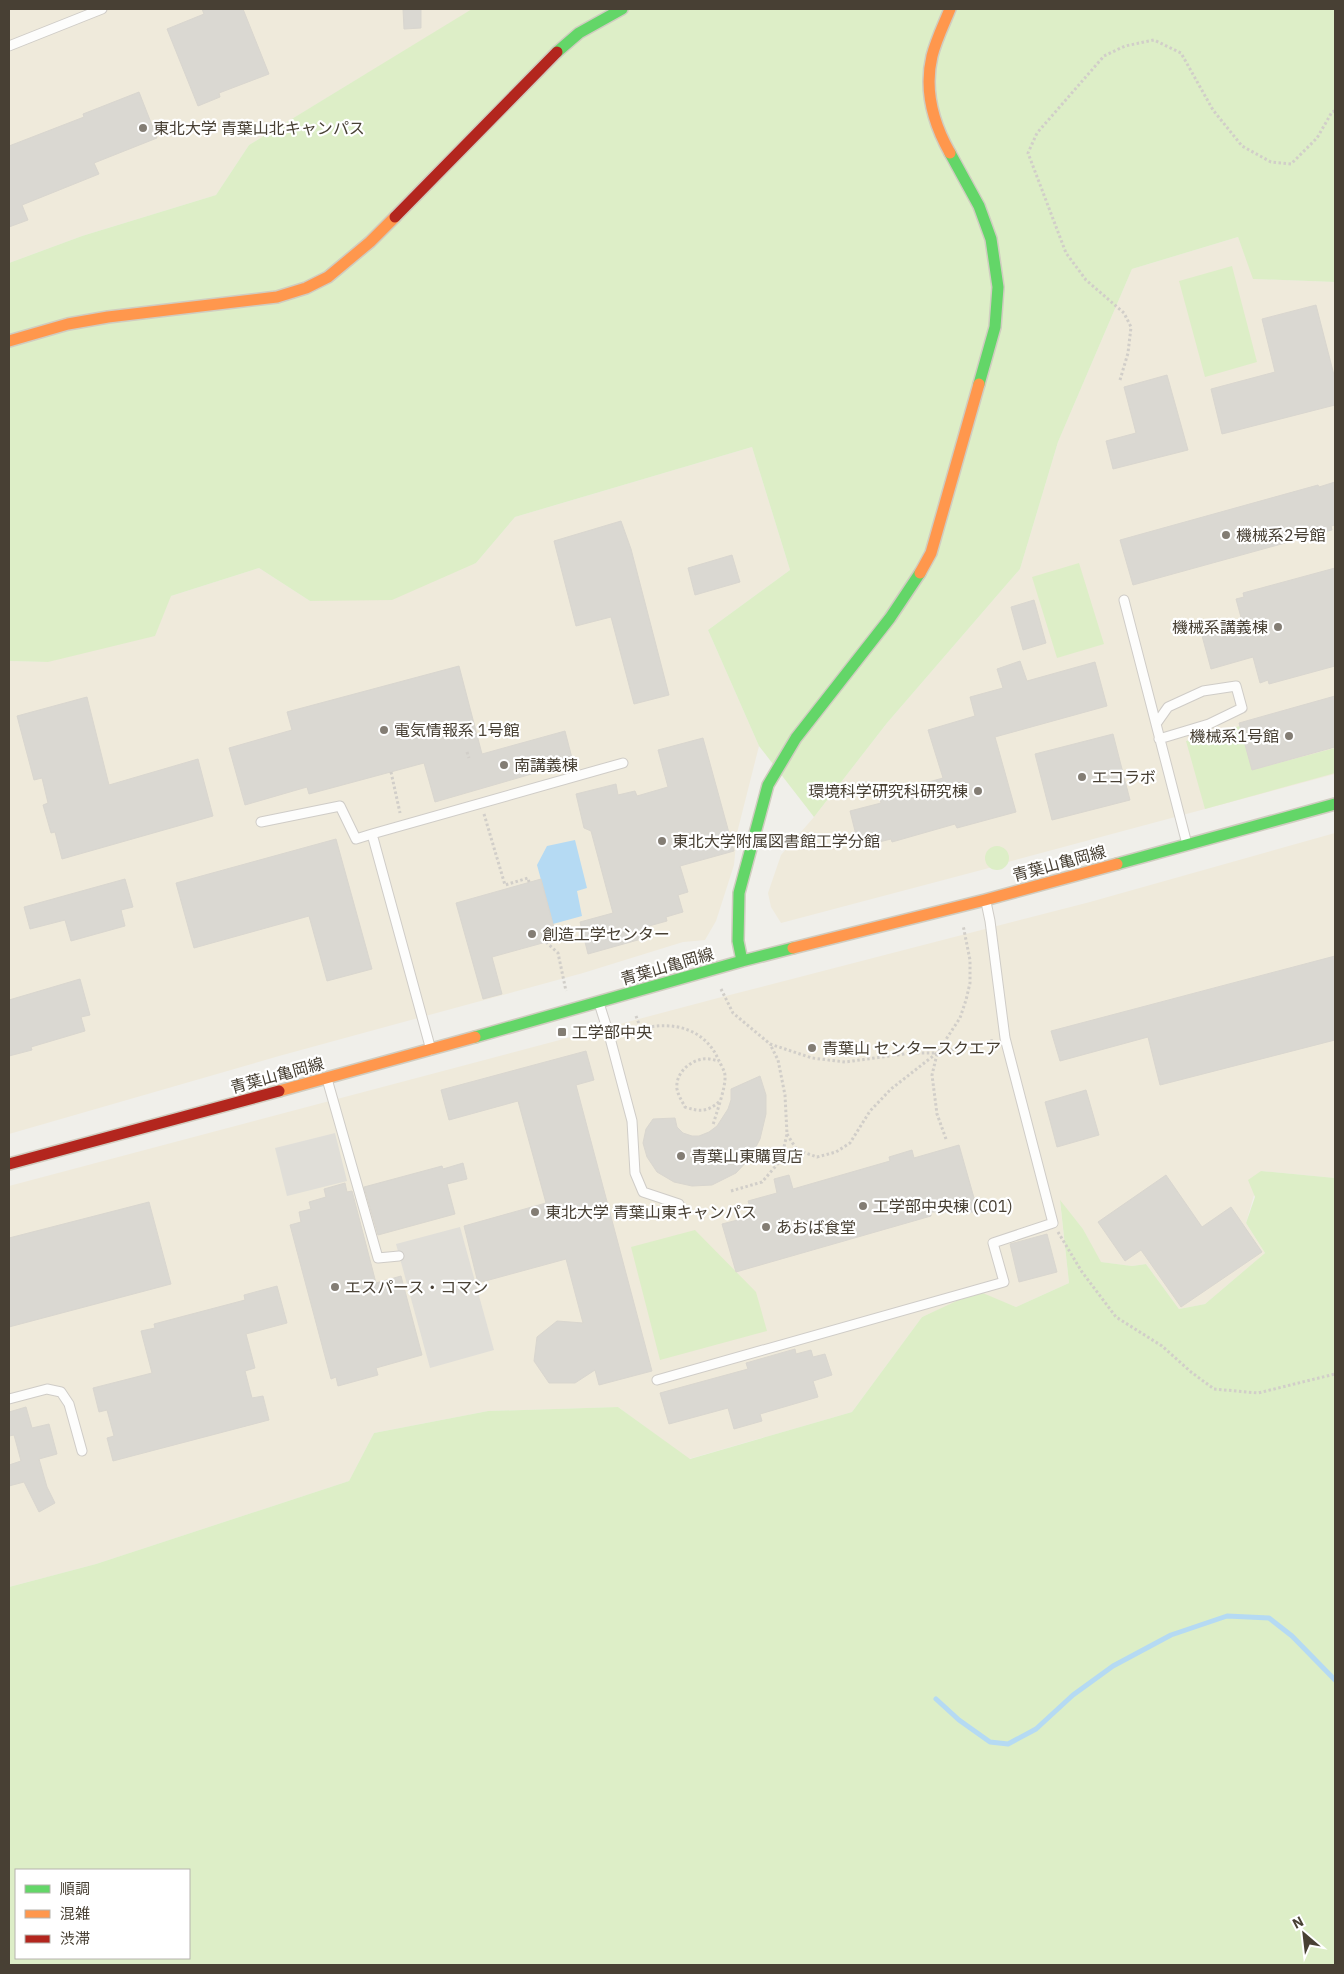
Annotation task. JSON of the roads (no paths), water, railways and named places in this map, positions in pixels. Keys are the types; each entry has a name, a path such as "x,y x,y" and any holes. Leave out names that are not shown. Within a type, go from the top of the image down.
{"street":[{"path":"9,341 68,324 108,317 277,297 306,288 328,277 370,242 558,51 579,33 622,9"},
{"path":"742,961 738,941 739,893 768,786 796,738 890,618 914,584 931,553 995,327 998,287 991,239 979,206 941,137 932,111 929,86 932,56 950,9"},
{"name":"青葉山亀岡線","path":"9,1164 431,1050 742,961 985,900 1335,804"}],"lane":[{"path":"9,46 102,9"},
{"path":"1124,600 1187,844"},
{"path":"1156,724 1168,708 1203,691 1236,686 1242,708 1209,724 1160,740"},
{"path":"261,822 340,806 356,839 623,763"},
{"path":"372,834 431,1050"},
{"path":"657,1380 1004,1282 992,1243 1052,1223 1004,1038 990,921 985,900"},
{"path":"599,1003 632,1121 635,1173 643,1192 679,1204"},
{"path":"327,1078 378,1258 399,1256"},
{"path":"9,1399 47,1389 61,1392 69,1404 82,1452"}],"water":[{"path":"575,840 587,888 577,891 582,916 553,924 537,865 547,846"}],"waterway":[{"path":"936,1699 959,1720 990,1742 1008,1744 1036,1729 1073,1695 1113,1666 1171,1635 1227,1616 1269,1618 1292,1636 1335,1680"}],"place":[{"name":"東北大学 青葉山北キャンパス","path":"143,128"},
{"name":"機械系2号館","path":"1226,535"},
{"name":"機械系講義棟","path":"1278,627"},
{"name":"電気情報系 1号館","path":"384,730"},
{"name":"機械系1号館","path":"1289,736"},
{"name":"南講義棟","path":"504,765"},
{"name":"エコラボ","path":"1082,777"},
{"name":"環境科学研究科研究棟","path":"978,791"},
{"name":"東北大学附属図書館工学分館","path":"662,841"},
{"name":"創造工学センター","path":"532,934"},
{"name":"工学部中央","path":"562,1032"},
{"name":"青葉山 センタースクエア","path":"812,1048"},
{"name":"青葉山東購買店","path":"681,1156"},
{"name":"工学部中央棟 (C01)","path":"863,1206"},
{"name":"東北大学 青葉山東キャンパス","path":"535,1212"},
{"name":"あおば食堂","path":"766,1227"},
{"name":"エスパース・コマン","path":"335,1287"}]}
